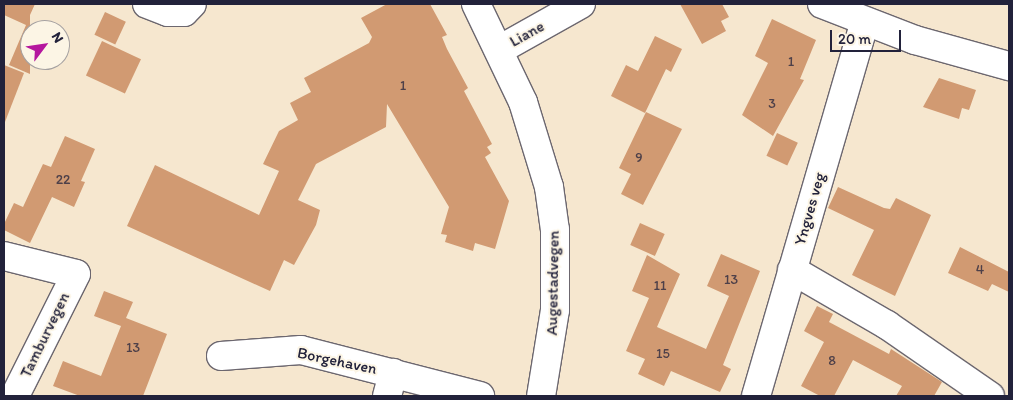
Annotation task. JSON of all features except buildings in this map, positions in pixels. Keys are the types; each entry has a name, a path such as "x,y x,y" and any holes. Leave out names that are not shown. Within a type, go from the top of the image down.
{"street":[{"path":"147,4 176,12 192,4"},
{"name":"Augestadvegen","path":"476,4 499,50 538,141 555,230 555,310 542,396"},
{"name":"Liane","path":"499,50 581,4"},
{"path":"822,4 865,22 1009,66"},
{"name":"Yngves veg","path":"756,396 865,22"},
{"name":"Tamburvegen","path":"4,256 76,274 15,396"},
{"path":"792,270 887,325 990,396"},
{"name":"Borgehaven","path":"221,356 301,350 390,384 480,396"}]}
